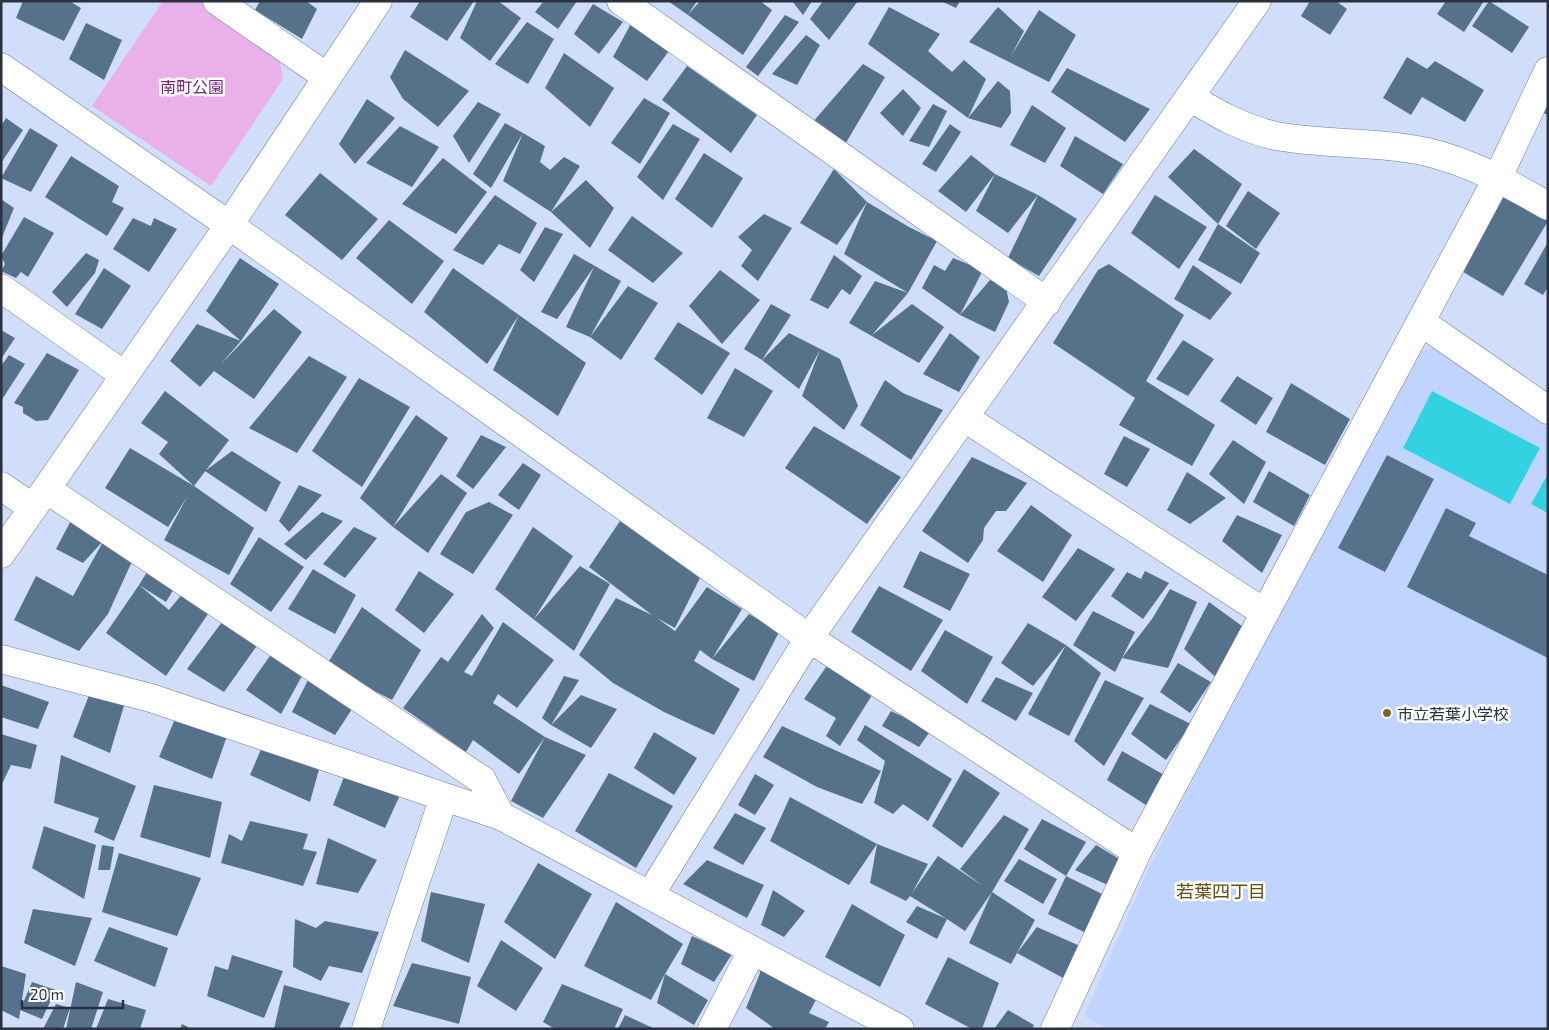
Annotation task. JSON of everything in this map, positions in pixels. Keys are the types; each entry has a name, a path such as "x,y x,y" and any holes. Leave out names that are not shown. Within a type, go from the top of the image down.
{"street":[{"path":"217,1 327,77"},
{"path":"621,1 1047,302"},
{"path":"650,894 809,638 1257,1"},
{"path":"1,554 229,225 327,77 369,4"},
{"path":"1,67 229,225 809,638 1137,852"},
{"path":"1055,1029 1137,852 1498,177 1548,71"},
{"path":"1190,97 1223,118 1275,136 1311,141 1362,143 1427,152 1498,177 1548,206"},
{"path":"1,288 124,375"},
{"path":"1420,322 1548,410"},
{"path":"965,418 1265,613"},
{"path":"1,486 39,498 482,780 501,816"},
{"path":"1,659 151,698 501,816 900,1029"},
{"path":"366,1029 444,797"},
{"path":"712,1029 752,950"}],"shaded area":[{"name":"市立若葉小学校","path":"1436,346 1548,425 1548,1029 1108,1029 1084,1016 1151,863 1302,563 1418,353"}],"green space":[{"name":"南町公園","path":"163,1 199,1 279,55 283,79 211,186 92,106"}],"water":[{"path":"1432,391 1540,448 1510,504 1403,448"},
{"path":"1548,474 1548,513 1531,504"}],"building":[{"path":"23,1 69,1 81,8 64,41 16,18"},
{"path":"260,1 306,1 317,9 302,39 255,10"},
{"path":"420,1 474,1 447,41 410,17"},
{"path":"477,1 498,1 521,18 490,61 460,38"},
{"path":"544,1 577,1 558,29 535,12"},
{"path":"668,1 697,1 688,15"},
{"path":"700,1 760,1 772,10 743,55 688,15"},
{"path":"792,1 812,1 803,15"},
{"path":"823,1 858,1 829,40 810,19"},
{"path":"941,1 960,1 956,8"},
{"path":"1310,1 1336,1 1347,9 1330,35 1301,16"},
{"path":"1446,1 1484,1 1464,32 1437,14"},
{"path":"1489,1 1529,27 1512,53 1472,26"},
{"path":"593,4 623,22 599,54 574,34"},
{"path":"889,7 940,34 928,51 952,72 964,60 986,79 968,118 868,44"},
{"path":"998,7 1024,31 1011,56 1039,10 1076,35 1049,82 969,42"},
{"path":"785,15 799,22 758,76 746,67"},
{"path":"634,18 674,44 647,81 613,57"},
{"path":"527,22 554,39 528,84 495,64"},
{"path":"86,23 122,40 104,80 69,59"},
{"path":"806,35 820,45 797,85 772,74"},
{"path":"405,50 469,91 438,127 403,99 390,77"},
{"path":"564,53 614,88 590,127 545,88"},
{"path":"1407,57 1427,69 1435,61 1484,90 1465,122 1422,97 1411,115 1383,98"},
{"path":"863,64 885,77 844,146 812,123"},
{"path":"687,66 757,115 731,153 662,100"},
{"path":"1067,68 1150,109 1125,142 1051,92"},
{"path":"998,81 1010,91 1011,113 1001,128 968,118"},
{"path":"903,89 921,108 903,136 880,113"},
{"path":"644,98 670,113 640,164 611,143"},
{"path":"367,99 395,118 355,164 339,144"},
{"path":"1548,99 1548,115 1541,112"},
{"path":"478,102 501,114 469,163 453,136"},
{"path":"933,104 947,111 929,147 909,141"},
{"path":"1032,105 1066,128 1045,163 1010,145"},
{"path":"6,118 23,130 1,163 1,126"},
{"path":"505,123 523,133 491,188 473,174"},
{"path":"673,124 700,139 663,200 637,177"},
{"path":"950,124 961,132 936,172 922,164"},
{"path":"400,126 439,147 412,187 366,163"},
{"path":"30,128 58,145 31,192 1,178"},
{"path":"523,133 545,146 540,162 550,170 564,157 580,166 551,212 503,181"},
{"path":"1075,136 1123,164 1103,194 1060,166"},
{"path":"1194,149 1242,184 1218,224 1168,177"},
{"path":"704,153 743,178 712,228 675,199"},
{"path":"971,155 995,174 966,212 938,191"},
{"path":"71,156 119,186 112,202 124,208 107,236 45,197"},
{"path":"443,158 487,192 456,234 402,204"},
{"path":"834,169 867,202 837,245 800,223"},
{"path":"320,173 378,219 342,260 285,215"},
{"path":"995,174 1038,195 1008,233 976,211"},
{"path":"586,180 614,208 590,248 551,212"},
{"path":"1248,191 1280,213 1256,249 1226,226"},
{"path":"1500,192 1548,221 1503,296 1455,267"},
{"path":"495,195 537,223 520,254 499,244 483,265 453,250"},
{"path":"1038,195 1077,219 1039,276 1008,258"},
{"path":"1155,195 1207,227 1179,269 1131,233"},
{"path":"1,199 14,208 1,240"},
{"path":"867,202 937,241 908,293 844,254"},
{"path":"764,214 792,228 758,281 741,266 752,250 738,237"},
{"path":"632,216 683,253 653,283 608,250"},
{"path":"24,217 54,233 28,277 21,272 16,278 1,271 5,264 1,256"},
{"path":"133,218 151,226 154,218 177,229 149,272 113,249"},
{"path":"389,220 444,261 412,304 356,258"},
{"path":"1218,224 1260,253 1241,284 1198,260"},
{"path":"545,227 563,234 534,282 520,270"},
{"path":"1548,242 1548,287 1543,295 1524,284"},
{"path":"86,253 99,260 95,273 67,307 52,292"},
{"path":"574,254 621,281 590,337 566,327 594,267 557,319 541,312"},
{"path":"834,255 862,276 850,295 842,289 828,309 810,300"},
{"path":"240,258 279,284 241,341 206,311"},
{"path":"953,258 983,270 960,315 922,288 934,265 945,271"},
{"path":"1109,264 1184,315 1146,381 1215,425 1192,466 1119,425 1135,398 1053,343 1098,270"},
{"path":"1193,265 1232,293 1210,320 1174,299"},
{"path":"104,268 131,286 102,329 75,314"},
{"path":"453,268 519,315 487,364 424,312"},
{"path":"720,270 760,300 722,344 689,306"},
{"path":"990,280 1006,288 1009,302 995,332 960,315"},
{"path":"875,281 908,293 872,335 912,304 944,327 919,363 849,323"},
{"path":"628,286 658,303 621,360 590,337"},
{"path":"771,304 791,315 762,360 744,349"},
{"path":"274,309 302,332 254,399 214,371 200,387 170,361 197,324 241,341 220,365"},
{"path":"519,315 586,363 558,416 493,370"},
{"path":"678,322 730,353 702,395 654,359"},
{"path":"1,330 15,338 1,359"},
{"path":"789,333 840,359 858,406 844,430 802,396 820,350 799,389 762,360"},
{"path":"950,333 980,357 959,392 923,374"},
{"path":"1183,340 1214,359 1188,396 1156,379"},
{"path":"47,353 79,370 48,420 36,421 23,413 23,407 14,403"},
{"path":"9,355 25,364 1,401 1,366"},
{"path":"309,356 347,377 297,453 249,428"},
{"path":"735,368 773,391 744,437 707,418"},
{"path":"1237,376 1273,398 1256,425 1220,401"},
{"path":"359,378 410,407 362,487 312,451"},
{"path":"885,380 903,393 943,410 911,460 860,425"},
{"path":"1291,383 1350,419 1325,465 1266,432"},
{"path":"165,391 229,440 194,486 159,454 168,442 141,423"},
{"path":"416,415 448,438 393,527 360,498"},
{"path":"814,426 901,477 867,524 785,468"},
{"path":"481,435 506,447 473,489 456,476"},
{"path":"1124,436 1150,449 1127,487 1104,474"},
{"path":"1233,440 1266,462 1244,504 1209,474"},
{"path":"130,448 194,486 254,528 229,575 164,540 187,497 168,527 105,488"},
{"path":"232,451 281,482 266,512 205,471"},
{"path":"1387,455 1434,479 1385,572 1338,548"},
{"path":"972,457 1027,483 1006,511 996,511 984,528 983,540 968,563 922,531"},
{"path":"523,463 541,475 519,510 498,495"},
{"path":"1269,471 1310,495 1294,526 1253,502"},
{"path":"1187,472 1226,498 1190,524 1167,510"},
{"path":"441,474 467,493 428,553 393,527"},
{"path":"299,485 322,495 289,532 279,521"},
{"path":"489,502 513,515 473,574 440,554 466,512"},
{"path":"1031,505 1072,535 1043,582 997,551"},
{"path":"78,507 114,529 83,563 56,549"},
{"path":"1446,508 1476,523 1469,536 1548,575 1548,658 1407,587"},
{"path":"322,512 343,521 306,560 284,544"},
{"path":"1237,515 1282,535 1262,573 1222,541"},
{"path":"620,521 700,578 675,628 657,618 675,631 707,587 742,609 712,659 700,650 694,661 740,689 714,735 664,712 613,683 579,655 616,598 652,615 589,567"},
{"path":"354,527 377,538 345,578 323,564"},
{"path":"533,527 573,556 534,619 580,566 610,584 574,651 495,589"},
{"path":"259,537 304,567 271,612 230,584"},
{"path":"104,540 134,557 108,614 79,651 14,620 36,576 73,596"},
{"path":"1078,548 1115,569 1076,621 1042,597"},
{"path":"920,551 970,574 950,611 903,587"},
{"path":"313,569 356,595 335,634 288,609"},
{"path":"419,571 454,594 424,633 395,610"},
{"path":"1145,571 1169,583 1143,619 1111,596 1127,572 1141,579"},
{"path":"147,572 175,587 166,602 139,585"},
{"path":"139,585 169,610 183,593 212,608 166,676 106,633"},
{"path":"879,586 943,620 911,671 851,632"},
{"path":"1170,589 1197,602 1168,668 1122,658 1152,619"},
{"path":"1209,602 1246,629 1218,679 1184,649"},
{"path":"362,607 421,650 392,700 326,666"},
{"path":"1093,611 1135,632 1115,672 1073,645"},
{"path":"482,614 494,628 464,672 472,676 503,622 554,660 517,708 498,694 493,703 545,737 519,774 473,740 466,752 403,708 441,657 448,662"},
{"path":"749,614 779,632 754,681 712,659"},
{"path":"222,622 261,640 224,692 187,669"},
{"path":"1028,623 1066,645 1033,686 1001,663"},
{"path":"945,630 993,657 967,704 921,671"},
{"path":"1066,645 1101,673 1069,736 1028,714"},
{"path":"272,653 307,667 281,714 246,690"},
{"path":"1178,663 1211,682 1190,713 1160,692"},
{"path":"826,667 879,684 840,746 826,736 836,718 804,699"},
{"path":"311,674 358,700 335,735 292,712"},
{"path":"564,676 579,680 551,725 542,718"},
{"path":"996,677 1033,693 1016,721 981,701"},
{"path":"1105,680 1144,698 1104,766 1074,741"},
{"path":"1,685 49,702 38,729 1,717"},
{"path":"91,690 126,699 110,753 73,737"},
{"path":"581,695 617,709 591,748 551,725"},
{"path":"1150,704 1191,724 1166,760 1131,734"},
{"path":"891,711 931,730 919,747 882,726"},
{"path":"175,719 227,736 212,779 159,757"},
{"path":"865,725 952,779 928,821 903,804 893,814 874,803 885,761 857,740"},
{"path":"782,726 881,771 862,804 817,787 763,757"},
{"path":"654,732 697,758 674,795 634,768"},
{"path":"1,734 37,745 31,769 11,765 1,786"},
{"path":"545,737 586,755 543,818 511,801"},
{"path":"265,740 323,755 310,802 250,775"},
{"path":"1122,751 1166,776 1149,807 1107,780"},
{"path":"61,755 136,786 114,841 94,832 99,818 54,803"},
{"path":"351,759 410,773 385,828 333,805"},
{"path":"964,769 1000,793 962,848 932,826"},
{"path":"609,773 673,806 636,868 575,831"},
{"path":"755,774 774,785 755,815 738,805"},
{"path":"154,785 222,802 210,858 140,837"},
{"path":"790,797 877,844 849,885 770,841"},
{"path":"735,813 766,828 743,865 713,848"},
{"path":"1004,815 1029,829 992,892 965,931 910,896 906,901 870,883 877,844 928,864 912,893 938,856 983,886 960,869"},
{"path":"1042,819 1086,842 1066,876 1024,849"},
{"path":"250,821 308,834 303,849 317,852 303,886 221,863 229,834 242,841"},
{"path":"44,826 96,845 84,899 32,868"},
{"path":"328,838 377,860 358,893 316,884"},
{"path":"102,845 114,847 110,870 98,870"},
{"path":"1096,845 1121,860 1112,887 1075,870"},
{"path":"119,853 201,878 177,936 102,912"},
{"path":"1019,859 1057,879 1043,904 1004,881"},
{"path":"707,860 764,885 747,918 683,884"},
{"path":"538,863 592,894 555,959 504,922"},
{"path":"1066,876 1114,900 1090,935 1048,914"},
{"path":"773,890 805,911 784,937 761,925"},
{"path":"431,892 485,904 469,963 421,941"},
{"path":"992,892 1035,920 1011,964 969,943"},
{"path":"616,902 683,944 651,1000 584,966"},
{"path":"852,904 905,935 880,987 825,957"},
{"path":"917,906 947,919 937,939 906,922"},
{"path":"33,909 92,918 75,966 24,943"},
{"path":"295,919 316,928 325,921 379,932 362,973 329,966 321,981 293,967"},
{"path":"109,927 168,948 155,987 94,961"},
{"path":"1037,927 1080,946 1063,978 1017,953"},
{"path":"692,936 732,954 714,982 681,964"},
{"path":"501,940 543,968 516,1011 477,986"},
{"path":"232,955 283,971 264,1018 207,996 215,966 228,970"},
{"path":"948,957 999,983 982,1029 972,1029 925,1004"},
{"path":"412,963 471,977 459,1024 393,1006"},
{"path":"1,966 26,974 19,1019 1,1010"},
{"path":"759,966 818,996 809,1013 829,1022 825,1029 775,1029 746,1008 760,973"},
{"path":"665,974 708,1000 694,1025 657,1003"},
{"path":"32,982 56,990 42,1019 20,1010"},
{"path":"76,982 103,992 91,1029 66,1029"},
{"path":"562,984 623,1009 614,1029 555,1029 543,1022"},
{"path":"284,985 350,1003 339,1029 274,1029"},
{"path":"108,999 146,1010 140,1029 96,1029"},
{"path":"56,1004 70,1008 63,1029 43,1029"},
{"path":"1008,1010 1034,1025 1032,1029 994,1029"},
{"path":"625,1015 655,1029 618,1029"},
{"path":"182,1024 192,1029 180,1029"}],"place":[{"name":"市立若葉小学校","path":"1387,713"}],"district":[{"name":"若葉四丁目","path":"1221,891"}]}
